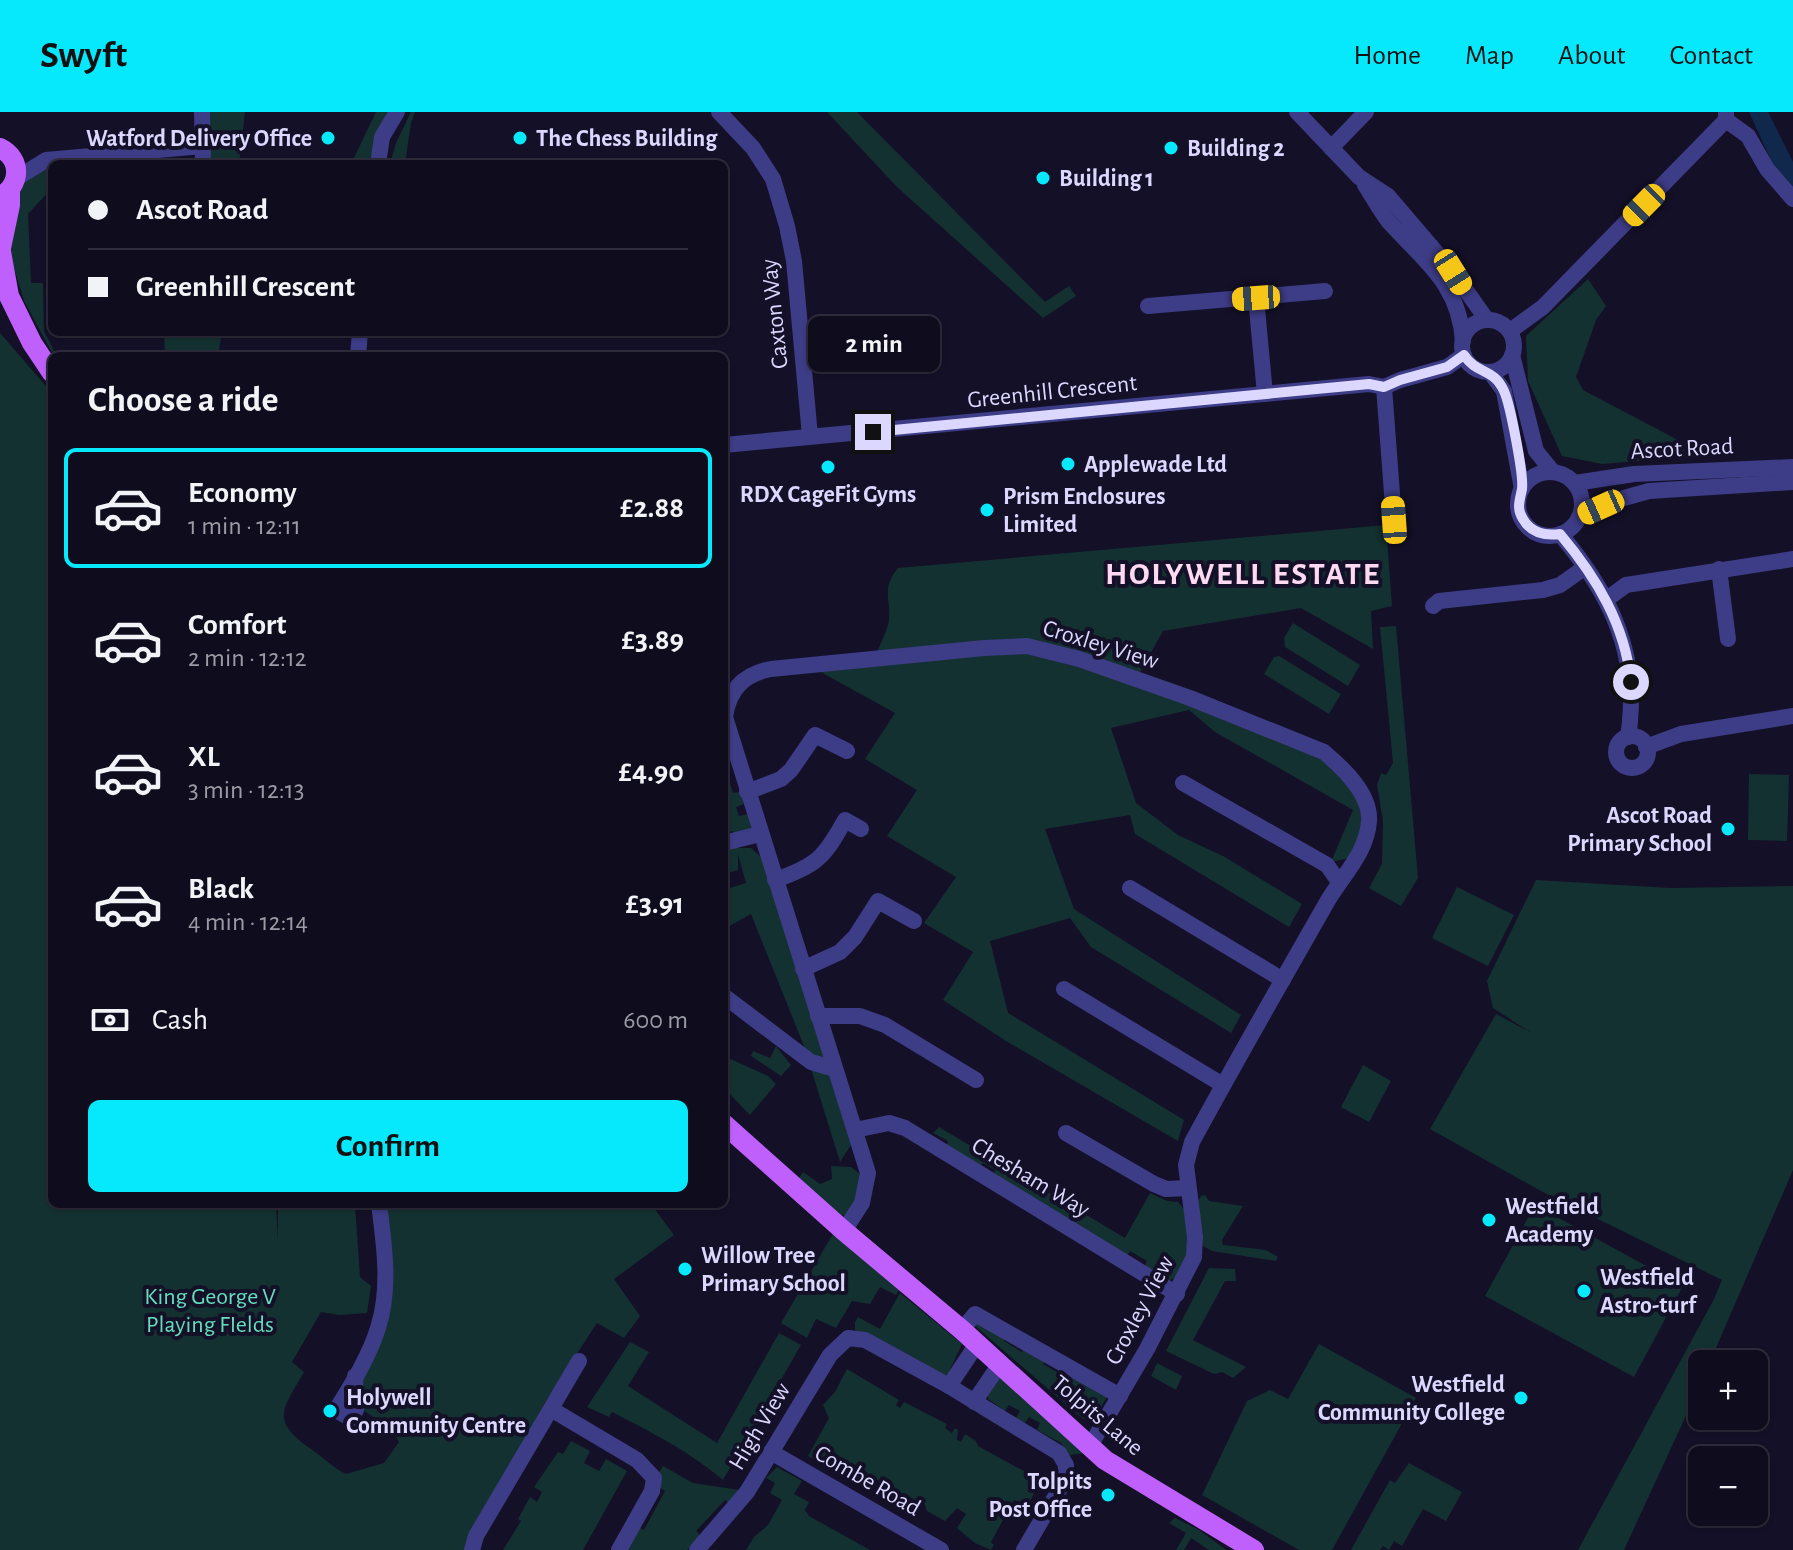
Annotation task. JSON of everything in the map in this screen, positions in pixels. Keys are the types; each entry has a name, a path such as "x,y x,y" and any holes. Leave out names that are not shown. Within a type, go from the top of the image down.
{"main road":[{"path":"5,151 17,169 9,189 10,205 1,247 6,283 32,343 48,367"},
{"name":"Tolpits Lane","path":"728,1128 844,1231 969,1323 1000,1364 1105,1460 1254,1550"}],"street":[{"path":"202,112 203,160"},
{"path":"379,160 382,137 397,112"},
{"name":"Caxton Way","path":"719,112 753,148 773,179 787,226 794,261 810,436"},
{"path":"1297,112 1359,177 1387,220 1446,284 1462,320 1464,348 1475,368 1490,372 1504,367 1512,355 1514,344 1510,331 1498,321 1487,320 1470,328 1464,348"},
{"path":"1331,148 1366,112"},
{"path":"1510,331 1543,307 1726,116 1748,136 1767,169 1793,199"},
{"path":"5,151 46,160 203,146"},
{"path":"9,189 46,160"},
{"path":"1359,177 1388,196 1400,209 1453,272 1487,320"},
{"path":"1148,306 1325,291"},
{"path":"1256,298 1265,394"},
{"name":"Greenhill Crescent","path":"728,445 1369,384 1384,387 1447,367 1464,348"},
{"path":"1512,355 1536,451 1553,472"},
{"path":"1490,372 1504,391 1522,489 1518,507 1528,526 1545,535 1560,534 1573,526 1579,517 1582,499 1575,483 1564,474 1553,472 1534,476 1522,489"},
{"path":"1384,387 1394,520"},
{"name":"Ascot Road","path":"1575,483 1634,474 1793,467"},
{"name":"Ascot Road","path":"1579,517 1649,491 1793,482"},
{"path":"1560,534 1607,599 1629,664 1628,737 1617,747 1617,757 1622,765 1633,768 1641,765 1646,757 1646,747 1641,740 1628,737"},
{"path":"1607,599 1626,585 1793,559"},
{"path":"1433,606 1439,601 1543,590 1560,585 1584,568"},
{"path":"1719,569 1728,639"},
{"name":"Croxley View","path":"728,705 738,685 747,676 771,669 1027,646 1079,659 1190,698 1324,752 1342,766 1364,800 1369,822 1360,853 1339,882 1192,1142 1186,1165 1195,1237 1194,1257 1177,1294 1090,1446"},
{"path":"1646,747 1681,734 1793,716"},
{"name":"Croxley View","path":"728,730 868,1173 862,1203 844,1231"},
{"path":"747,792 781,779 791,770 815,735 847,751"},
{"path":"1183,783 1327,865 1339,882"},
{"path":"775,880 808,869 831,844 845,820 861,829"},
{"path":"728,842 760,834"},
{"path":"1130,888 1283,980"},
{"path":"803,969 840,952 855,937 878,901 914,921"},
{"path":"1064,989 1223,1085"},
{"path":"728,999 811,1062 835,1069"},
{"path":"818,1016 860,1016 885,1025 976,1080"},
{"name":"Chesham Way","path":"855,1130 889,1123 905,1128 1177,1294"},
{"path":"1066,1133 1154,1184 1166,1189 1188,1188"},
{"path":"355,1376 366,1359 384,1303 384,1241 380,1208"},
{"path":"969,1323 949,1386 1059,1453 1066,1465 1065,1480 1024,1550"},
{"name":"Tolpits Lane","path":"969,1323 1120,1396"},
{"name":"High View","path":"697,1550 747,1492 830,1355 848,1338 865,1340 949,1386"},
{"path":"472,1550 476,1536 579,1361"},
{"path":"974,1402 1000,1364"},
{"path":"551,1409 637,1460 654,1478 652,1491 619,1550"},
{"name":"Combe Road","path":"771,1452 941,1550"}],"green space":[{"path":"207,112 245,112 239,160 207,160"},
{"path":"376,112 388,112 370,160 353,160"},
{"path":"411,112 415,112 406,160 391,160"},
{"path":"827,112 857,112 1045,302 1069,286 1076,296 1043,318 897,187"},
{"path":"48,167 48,192 28,214 31,283 43,283 44,331 54,351 74,352 52,352 24,301 11,258 16,203 24,183"},
{"path":"1588,279 1606,306 1596,320 1576,377 1583,390 1697,450 1692,457 1602,464 1562,456 1528,381 1526,336"},
{"name":"King George V Playing FIelds","path":"0,333 48,388 48,1208 276,1208 278,1241 278,1208 355,1208 360,1277 371,1286 367,1313 339,1315 321,1312 292,1362 304,1372 284,1414 289,1430 298,1439 346,1474 384,1463 399,1442 391,1429 360,1408 359,1375 382,1329 384,1208 654,1208 674,1235 614,1279 640,1316 624,1338 597,1323 544,1404 472,1535 469,1550 0,1550"},
{"path":"164,336 221,336 219,352 165,352"},
{"path":"1386,525 1392,606 1371,611 1373,649 1301,608 1163,631 1139,674 1218,703 1222,720 1283,739 1337,771 1350,787 1364,827 1349,858 1331,862 1353,810 1215,732 1189,710 1111,728 1136,803 1178,835 1223,856 1302,904 1289,927 1135,834 1130,815 1045,829 1074,909 1241,1015 1231,1033 1091,947 1070,918 990,941 1008,1013 1184,1120 1178,1141 1006,1041 943,1000 973,952 924,923 956,877 887,836 917,790 865,759 895,713 817,670 876,664 889,620 889,584 898,568"},
{"path":"1293,623 1360,665 1348,686 1285,647 1284,638"},
{"path":"1396,626 1418,878 1401,906 1369,888 1382,864 1383,821 1377,785 1381,773 1386,775 1393,763 1380,627"},
{"path":"1279,656 1341,694 1329,714 1264,674 1274,657"},
{"path":"1749,774 1789,775 1787,841 1748,840"},
{"path":"728,777 733,793 740,792 744,804 736,807 739,816 748,814 751,827 749,833 735,839 733,831 728,832"},
{"path":"728,848 751,848 761,857 851,1145 840,1162 804,1046 751,914 728,927 728,889 746,883 738,854 738,870 728,873"},
{"path":"1536,880 1670,888 1793,886 1793,1170 1715,1350 1688,1350 1688,1411 1624,1550 1578,1550 1722,1280 1539,1190 1430,1129 1496,1014 1530,1032 1493,1008 1487,981"},
{"path":"1457,887 1514,915 1488,966 1432,938"},
{"path":"776,1046 791,1065 781,1076 751,1056 753,1051 770,1058"},
{"path":"728,1058 768,1076 776,1084 750,1115 728,1092"},
{"path":"1363,1065 1391,1081 1369,1122 1341,1107"},
{"path":"939,1127 1125,1238 1150,1193 1167,1201 1178,1202 1185,1210 1190,1249 1180,1276 1167,1281 1143,1269 1147,1261 1130,1251 1126,1258 992,1177 995,1170 983,1163 978,1169 945,1150 948,1141 933,1133"},
{"path":"831,1166 851,1167 860,1174 860,1194 849,1215 835,1215 796,1183 803,1172 820,1184 832,1179"},
{"path":"1205,1195 1209,1201 1243,1206 1222,1240 1223,1245 1266,1250 1278,1257 1276,1261 1212,1251 1203,1246 1197,1203"},
{"name":"Westfield Astro-turf","path":"1535,1205 1683,1286 1634,1377 1485,1296"},
{"path":"834,1232 899,1290 896,1295 880,1287 870,1304 852,1301 836,1328 816,1319 807,1338 781,1323"},
{"path":"1209,1268 1235,1269 1236,1281 1225,1281 1193,1340 1246,1367 1233,1378 1222,1372 1214,1374 1166,1351"},
{"path":"900,1293 962,1344 947,1376 855,1330 858,1317 880,1329"},
{"path":"977,1323 1007,1334 1004,1341 1022,1352 1027,1345 1047,1357 1043,1364 1062,1375 1066,1368 1107,1397 1092,1422 1083,1419 975,1326"},
{"path":"779,1333 801,1345 723,1480 641,1427 612,1412 609,1417 587,1407 630,1342 649,1352 628,1386 717,1443"},
{"path":"1319,1344 1416,1398 1332,1550 1299,1550 1202,1495 1247,1401 1270,1390 1288,1399"},
{"path":"1157,1363 1182,1376 1176,1390 1151,1376"},
{"path":"847,1369 899,1400 896,1405 900,1408 904,1402 947,1424 945,1428 952,1433 955,1428 958,1430 957,1440 961,1442 965,1434 978,1446 1040,1480 1028,1506 1014,1500 991,1542 994,1545 991,1550 975,1543 957,1528 966,1514 957,1508 945,1521 927,1511 925,1505 841,1461 834,1472 808,1456 829,1418 823,1405 835,1392"},
{"path":"999,1378 1006,1380 1088,1453 1069,1455 1061,1443 1037,1430 1040,1423 1029,1417 1025,1423 1016,1418 1020,1411 1009,1405 1005,1411 988,1399 988,1391"},
{"path":"571,1441 590,1451 584,1463 599,1471 606,1459 627,1471 583,1550 503,1550 521,1521 518,1519 530,1497 537,1502 542,1492 534,1487 558,1452 563,1454"},
{"path":"1409,1463 1462,1492 1446,1521 1423,1509 1402,1546 1394,1541 1389,1550 1383,1546 1380,1550 1351,1550 1390,1480 1395,1483"},
{"path":"663,1466 693,1483 740,1490 730,1504 725,1500 696,1531 702,1537 687,1550 622,1550 636,1526 644,1530 665,1491 657,1486 658,1474"},
{"path":"777,1467 802,1481 794,1494 809,1502 805,1510 809,1516 870,1550 746,1550 754,1537 768,1525 782,1500 770,1493 775,1483 766,1478"},
{"path":"1175,1518 1199,1530 1226,1550 1209,1550 1191,1538 1184,1550 1176,1550 1186,1533 1169,1523"}],"water":[{"path":"1749,112 1768,112 1793,162 1793,192 1776,171"}],"place":[{"name":"Watford Delivery Office","path":"328,138"},
{"name":"The Chess Building","path":"520,138"},
{"name":"Building 2","path":"1171,148"},
{"name":"Building 1","path":"1043,178"},
{"name":"Applewade Ltd","path":"1068,464"},
{"name":"RDX CageFit Gyms","path":"828,467"},
{"name":"Prism Enclosures Limited","path":"987,510"},
{"name":"Ascot Road Primary School","path":"1728,829"},
{"name":"Westfield Academy","path":"1489,1220"},
{"name":"Willow Tree Primary School","path":"685,1269"},
{"name":"Westfield Astro-turf","path":"1584,1291"},
{"name":"Westfield Community College","path":"1521,1398"},
{"name":"Holywell Community Centre","path":"330,1411"},
{"name":"Tolpits Post Office","path":"1108,1495"}],"district":[{"name":"HOLYWELL ESTATE","path":"1243,573"}],"route":[{"path":"873,432 1369,384 1384,387 1447,367 1464,355 1475,368 1490,372 1504,391 1518,458 1522,489 1518,507 1521,517 1534,531 1545,535 1560,534 1607,599 1625,647 1631,682"}]}
